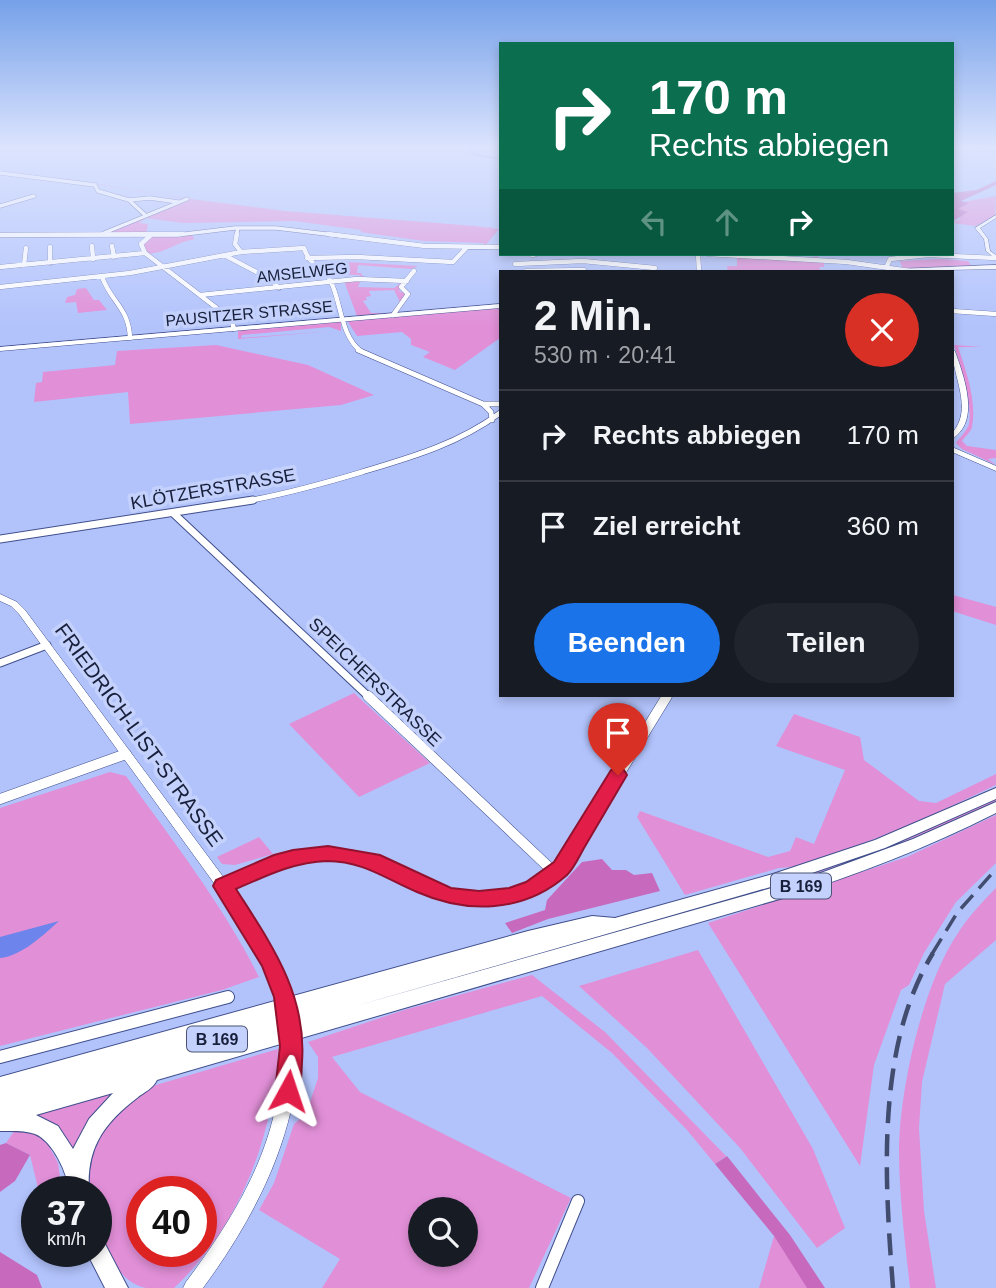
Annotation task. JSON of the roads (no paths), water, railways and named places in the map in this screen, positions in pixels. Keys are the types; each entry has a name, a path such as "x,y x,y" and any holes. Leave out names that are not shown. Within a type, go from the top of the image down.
{"highway":[{"name":"B 169","path":"0,1099 623,924 842,859 946,817 996,793"},
{"name":"B 169","path":"0,1119 783,892 912,846 996,807"},
{"path":"0,1086 287,1004 592,923 623,924"},
{"path":"80,1176 90,1132 103,1113 132,1088 160,1071"},
{"path":"0,1119 35,1123 53,1132 74,1176"},
{"path":"105,1267 117,1288"}],"street":[{"path":"137,207 145,215"},
{"path":"101,234 166,207"},
{"path":"996,216 977,227 986,239 988,251 996,258"},
{"path":"0,235 153,235 238,228 299,229 394,242 499,247"},
{"path":"238,228 235,243 242,251"},
{"path":"153,235 141,244 145,253 231,319 235,324 234,329"},
{"path":"388,247 394,242"},
{"path":"92,246 93,259"},
{"path":"112,246 112,258"},
{"path":"50,247 50,263"},
{"path":"307,258 453,262 467,247"},
{"path":"24,265 26,248"},
{"path":"0,287 163,267 242,251 275,249 276,253 304,250 310,265 331,282 343,319 359,351 482,404 491,412 492,420"},
{"path":"376,258 382,252"},
{"path":"0,267 68,263 145,253"},
{"path":"224,255 243,268 275,282 279,288"},
{"path":"584,270 589,256"},
{"path":"738,256 887,266 905,270"},
{"path":"887,266 889,260 921,256"},
{"path":"946,256 996,258"},
{"path":"515,264 587,262 654,268"},
{"path":"938,270 996,267"},
{"path":"393,315 407,299 408,294 401,287 414,271"},
{"path":"102,276 104,285 129,316 130,338"},
{"name":"AMSELWEG","path":"200,295 360,279 407,281"},
{"name":"PAUSITZER STRASSE","path":"0,349 499,306"},
{"path":"954,311 996,314"},
{"path":"954,357 961,379 964,418 960,430 954,435"},
{"path":"482,404 499,404"},
{"name":"KLÖTZERSTRASSE","path":"0,539 271,498 441,448 471,434 499,414"},
{"path":"954,450 996,469"},
{"name":"SPEICHERSTRASSE","path":"173,513 556,874"},
{"name":"FRIEDRICH-LIST-STRASSE","path":"0,597 18,607 223,886 271,962 287,1004 292,1046 285,1108 267,1165 225,1243 192,1288"},
{"path":"0,663 47,645"},
{"path":"223,886 274,863 328,853 365,858 430,889 463,898 510,896 534,888 556,874 575,848 667,697"},
{"path":"0,799 126,754"},
{"path":"0,1057 228,997"},
{"path":"541,1288 578,1201"}],"water":[{"path":"59,921 24,949 0,958 0,937"}],"railway":[{"path":"932,954 957,913 996,869"},
{"path":"893,1288 887,1160 893,1073 901,1031 914,990 933,953"}]}
